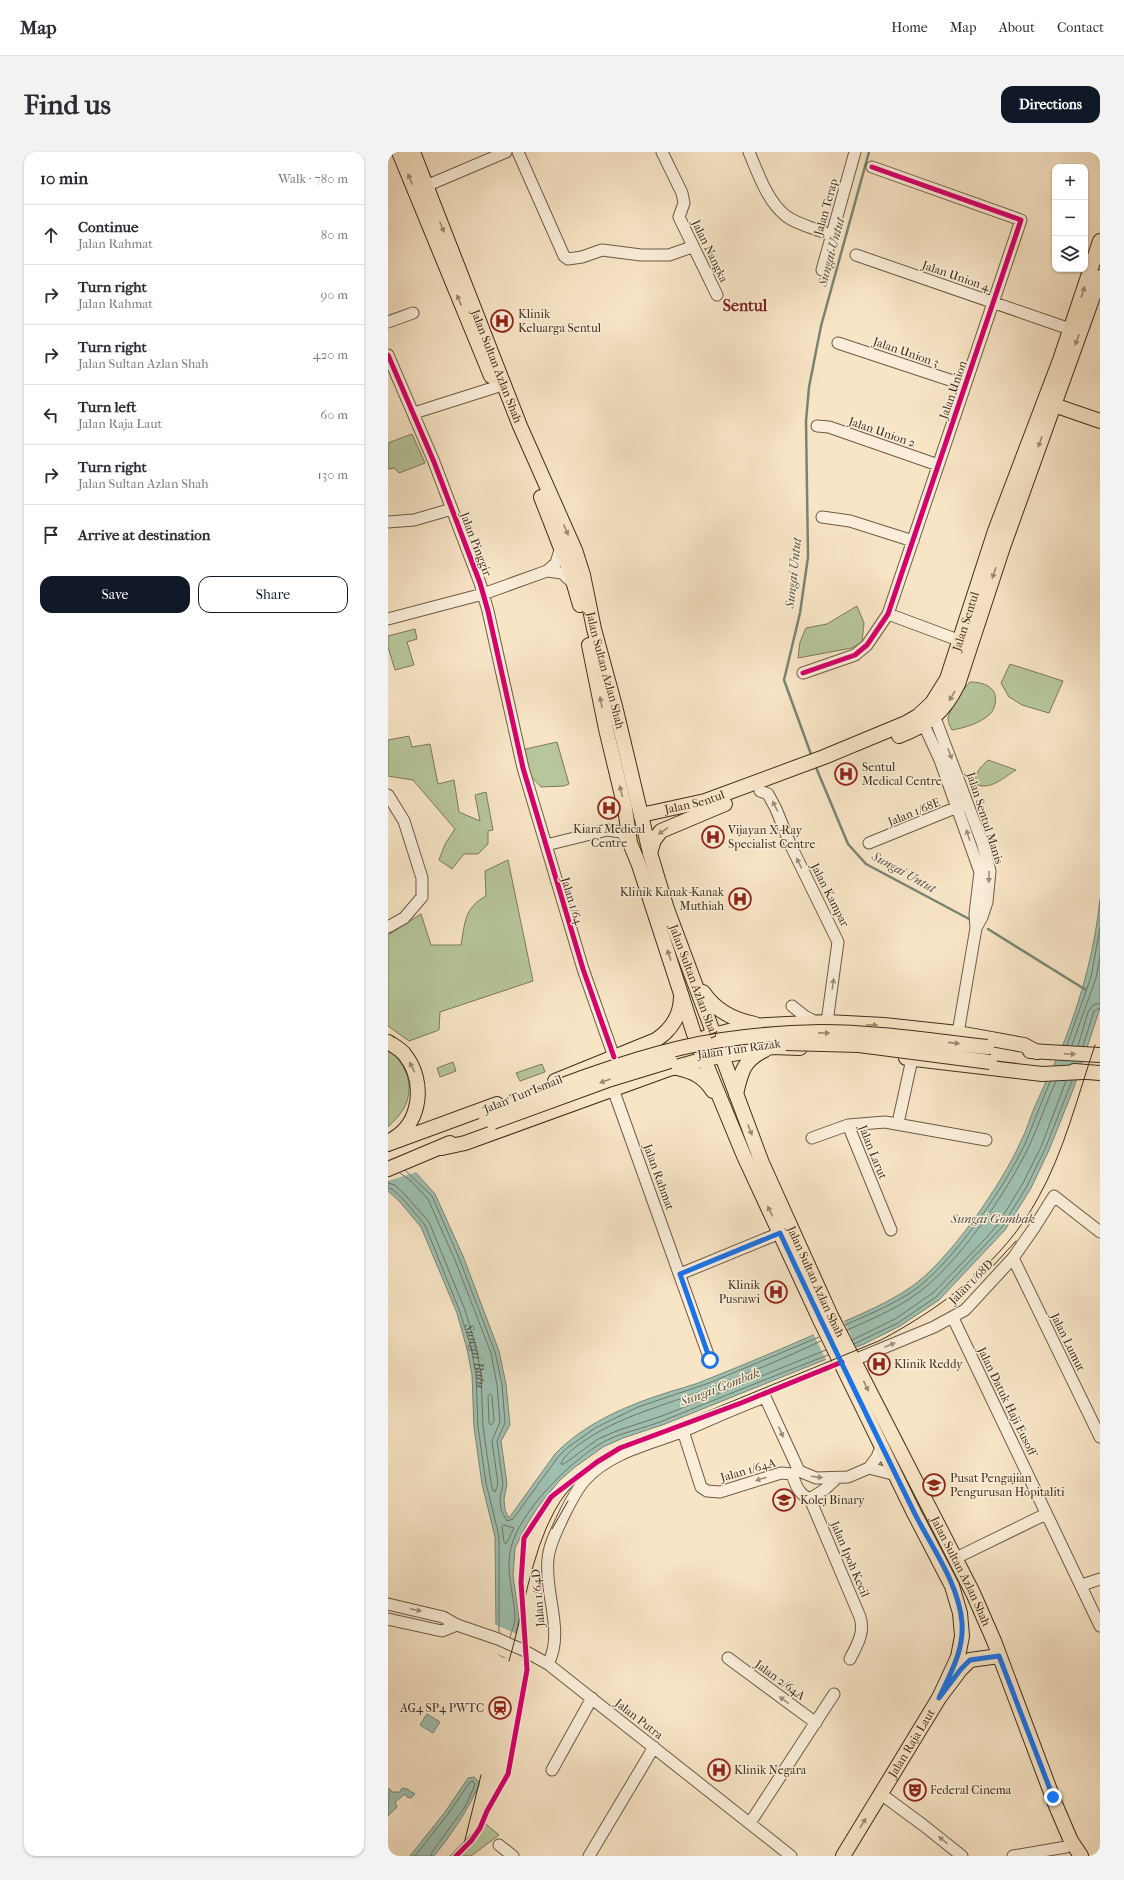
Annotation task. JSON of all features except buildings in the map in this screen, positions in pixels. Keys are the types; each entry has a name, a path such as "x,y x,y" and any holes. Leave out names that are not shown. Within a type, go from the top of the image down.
{"main road":[{"name":"Jalan Sultan Azlan Shah","path":"399,152 561,547 576,588 606,729 625,808 630,843 639,865 696,1040 744,1156 780,1233 826,1319 848,1356 956,1558 990,1632 1056,1806 1068,1848 1081,1856"},
{"name":"Jalan Sultan Azlan Shah","path":"413,152 520,426 575,550 583,575 594,629 615,706 650,853 667,909 762,1163 826,1319"},
{"name":"Jalan Sentul","path":"641,816 705,801 807,768 930,721 952,697 958,684 1003,547 1050,400 1070,329 1100,241"},
{"name":"Jalan Sentul","path":"825,761 918,716 932,703 942,688 995,532 1100,277"},
{"path":"1050,400 1100,412"},
{"path":"1050,400 1100,421"},
{"name":"Jalan Sentul","path":"650,853 654,840 661,831 760,791 807,768"},
{"path":"639,865 635,828 641,816"},
{"path":"694,981 715,1007 738,1020 763,1026"},
{"path":"656,1040 667,1032 675,1020 680,1007 680,992"},
{"name":"Jalan Tun Razak","path":"696,1040 748,1026 822,1022 889,1026 958,1033 1024,1045 1043,1052"},
{"path":"763,1026 749,1033 749,1041 755,1046 772,1047"},
{"name":"Jalan Tun Razak","path":"388,1169 442,1148 485,1118 604,1070 680,1048 743,1037 823,1032 859,1034 1043,1052 1096,1055"},
{"path":"656,1040 672,1043 676,1048 677,1058 672,1068 689,1070 702,1077 722,1103"},
{"name":"Jalan Tun Ismail","path":"391,1148 422,1133 656,1040"},
{"path":"388,1042 405,1055 411,1064 415,1073 419,1095 417,1107 408,1127 391,1148"},
{"name":"Jalan Tun Razak","path":"391,1148 682,1057 746,1046 798,1042 859,1045 990,1062 1042,1071"},
{"path":"736,1094 746,1063 757,1054 772,1047"},
{"name":"Jalan Tun Razak","path":"705,1059 772,1047 849,1050 912,1059 1042,1071 1100,1073"},
{"name":"Jalan Tun Ismail","path":"442,1148 465,1143 672,1068 705,1059"},
{"path":"388,1132 404,1121 419,1095"},
{"path":"422,1133 485,1118"},
{"name":"Jalan Sultan Azlan Shah","path":"848,1356 882,1445 952,1586 960,1613 962,1636 958,1657 939,1698"},
{"name":"Jalan Raja Laut","path":"843,1856 939,1698 961,1669 970,1660 999,1656"},
{"path":"1068,1848 1088,1856"}],"street":[{"path":"426,186 506,152"},
{"path":"518,152 564,256 568,259 582,257 602,250 641,255 669,255 692,247"},
{"name":"Jalan Nangka","path":"662,152 682,193 684,203 679,217 692,247 717,295"},
{"path":"749,152 777,207 786,216 831,235"},
{"name":"Jalan Terap","path":"822,270 855,152"},
{"name":"Jalan Union","path":"803,673 855,655 862,650 888,614 1021,220 872,167"},
{"name":"Jalan Union 4","path":"856,255 1070,329"},
{"path":"388,322 413,313"},
{"name":"Jalan Union 3","path":"838,343 965,385"},
{"name":"Jalan Pinggir","path":"388,355 414,413 452,509 483,594 503,678 517,748"},
{"path":"414,413 496,387"},
{"name":"Jalan Union 2","path":"817,426 829,427 938,465"},
{"path":"388,522 414,520 452,509"},
{"path":"822,517 850,521 913,541"},
{"path":"548,572 556,563 561,547"},
{"path":"388,619 483,594 548,572 562,573 570,579 576,588"},
{"path":"888,614 958,640"},
{"name":"Jalan Sentul Manis","path":"930,721 963,805 980,872 975,914 976,928 958,1033"},
{"name":"Jalan 1/64","path":"517,748 583,969 614,1057"},
{"name":"Jalan Kampar","path":"760,791 768,794 774,803 795,854 838,942 822,1022"},
{"path":"388,795 404,821 422,878 422,897 404,918 388,927"},
{"name":"Jalan 1/68E","path":"870,843 963,805"},
{"path":"607,830 621,819 625,808"},
{"path":"546,846 607,830 621,832 630,843"},
{"path":"792,1006 806,1017 822,1022"},
{"path":"898,1123 912,1059"},
{"name":"Jalan Rahmat","path":"613,1089 710,1360"},
{"name":"Jalan Larut","path":"891,1230 848,1125 886,1122 898,1123 986,1140"},
{"path":"812,1138 848,1125"},
{"name":"Jalan 1/68D","path":"848,1356 859,1358 953,1318 965,1310 1013,1258 1054,1196 1100,1232"},
{"path":"680,1274 780,1233"},
{"name":"Jalan Lumut","path":"1013,1258 1100,1437"},
{"name":"Jalan Datuk Haji Eusoff","path":"953,1318 1046,1514 1082,1585 1100,1626"},
{"name":"Jalan 1/64D","path":"548,1664 555,1647 548,1560 556,1531 584,1480 604,1465 633,1450 765,1397 795,1473"},
{"name":"Jalan 1/64A","path":"683,1431 701,1487 707,1491 720,1492 781,1473 795,1473 816,1478 837,1478 848,1477 869,1468"},
{"path":"882,1445 877,1458 869,1468 896,1474"},
{"name":"Jalan Ipoh Kecil","path":"795,1473 798,1490 803,1496 810,1499 848,1587 863,1627 861,1637 850,1659"},
{"name":"Jalan 1/64A","path":"810,1499 824,1490 837,1478"},
{"path":"956,1558 1046,1514"},
{"path":"1082,1585 1100,1579"},
{"name":"Jalan Putra","path":"388,1604 443,1617 458,1625 478,1631 536,1657 548,1664 791,1856"},
{"path":"388,1619 442,1631 458,1625"},
{"name":"Jalan 2/64A","path":"728,1658 816,1723"},
{"path":"750,1823 834,1694"},
{"path":"552,1770 592,1698"},
{"path":"590,1856 654,1747"},
{"path":"881,1794 962,1856"},
{"path":"499,1845 513,1856"},
{"path":"1013,1856 1068,1848"}],"shaded area":[{"path":"412,434 425,463 399,473 394,468 388,469 388,443"},
{"path":"857,606 864,623 862,642 852,648 798,658 800,642 806,628 827,624"},
{"path":"415,629 417,639 407,642 414,665 395,670 388,647 388,636"},
{"path":"1010,664 1063,681 1049,713 1022,705 1009,697 1001,683"},
{"path":"970,682 985,684 995,693 996,698 994,708 990,714 982,720 952,730 948,721 949,715"},
{"path":"409,736 412,747 430,744 438,784 454,780 459,812 480,821 475,795 486,792 493,830 488,831 488,844 478,854 464,854 452,869 439,860 445,844 455,829 413,780 388,776 388,740"},
{"path":"557,742 569,784 564,786 541,787 526,771 521,750"},
{"path":"988,760 1016,770 991,785 981,786 975,784 977,773"},
{"path":"508,860 533,981 440,1012 439,1030 409,1041 388,1026 388,935 421,914 431,945 461,945 469,911 486,896 485,871"},
{"path":"388,1051 395,1056 404,1069 409,1084 409,1092 404,1108 399,1116 388,1127"},
{"path":"453,1062 456,1071 440,1077 437,1068"},
{"path":"542,1064 545,1072 520,1081 516,1073"},
{"path":"483,1822 499,1835 471,1856 450,1856"}],"water":[{"name":"Sungai Gombak","path":"1100,899 1100,1008 1073,1090 1049,1150 1031,1188 1005,1230 939,1300 900,1326 864,1344 665,1424 623,1438 603,1447 575,1467 559,1481 538,1507 527,1524 515,1548 513,1576 519,1618 510,1658 502,1657 493,1650 496,1627 495,1537 482,1484 474,1427 472,1375 467,1349 457,1313 421,1227 400,1202 388,1191 388,1153 416,1173 435,1194 463,1256 499,1351 506,1384 510,1425 501,1441 507,1484 504,1499 505,1510 509,1518 555,1454 578,1434 604,1418 632,1405 690,1386 788,1346 874,1308 911,1287 942,1259 988,1199 1012,1159 1023,1137 1062,1046 1078,1003 1092,952"},
{"path":"427,1714 440,1722 433,1733 420,1725"},
{"path":"474,1777 479,1782 479,1785 474,1795 459,1822 434,1856 410,1856 445,1812 468,1778"},
{"path":"389,1788 392,1792 400,1792 402,1788 415,1794 411,1798 407,1797 405,1794 395,1802 397,1807 388,1816"}],"pier":[{"path":"389,1151 417,1172 388,1181"},
{"path":"843,1319 857,1349 827,1362 813,1333"},
{"path":"494,1624 517,1634 511,1660 491,1651"}],"waterway":[{"name":"Sungai Untut","path":"812,757 784,680 800,613 808,557 806,421 809,387 821,326 869,152"},
{"name":"Sungai Untut","path":"815,765 848,844 866,864 971,920"},
{"name":"Sungai Untut","path":"988,929 1086,990"}],"tram line":[{"path":"509,1661 539,1546 554,1512 566,1493 574,1484 591,1468 619,1448 881,1340 927,1313 970,1280 990,1262 1008,1242 1024,1221 1038,1198 1063,1143 1095,1045"},
{"path":"993,1266 1016,1241"},
{"path":"552,1529 568,1501"},
{"path":"461,1856 481,1775"}],"cycle path":[{"path":"803,673 855,655 867,645 888,614 1021,220 872,167"},
{"path":"388,355 434,462 480,583 488,611 523,768 583,969 614,1057"},
{"path":"456,1856 471,1841 480,1828 487,1811 508,1774 527,1670 521,1582 524,1538 551,1497 597,1462 620,1448 741,1403 842,1362"}],"place":[{"name":"Klinik Keluarga Sentul","path":"502,321"},
{"name":"Sentul Medical Centre","path":"846,774"},
{"name":"Kiara Medical Centre","path":"609,808"},
{"name":"Vijayan X-Ray Specialist Centre","path":"713,837"},
{"name":"Klinik Kanak-Kanak Muthiah","path":"740,899"},
{"name":"Klinik Pusrawi","path":"776,1292"},
{"name":"Klinik Reddy","path":"879,1364"},
{"name":"Pusat Pengajian Pengurusan Hopitaliti","path":"934,1485"},
{"name":"Kolej Binary","path":"784,1500"},
{"name":"AG4 SP4 PWTC","path":"500,1708"},
{"name":"Klinik Negara","path":"719,1770"},
{"name":"Federal Cinema","path":"915,1790"}],"district":[{"name":"Sentul","path":"745,305"}],"route":[{"path":"710,1360 680,1274 780,1233 821,1322 839,1356 913,1511 952,1586 958,1602 962,1623 960,1647 958,1657 939,1698 961,1669 970,1660 999,1656 1053,1797"}],"water label":[{"name":"Sungai Batu","path":"475,1357"}]}
